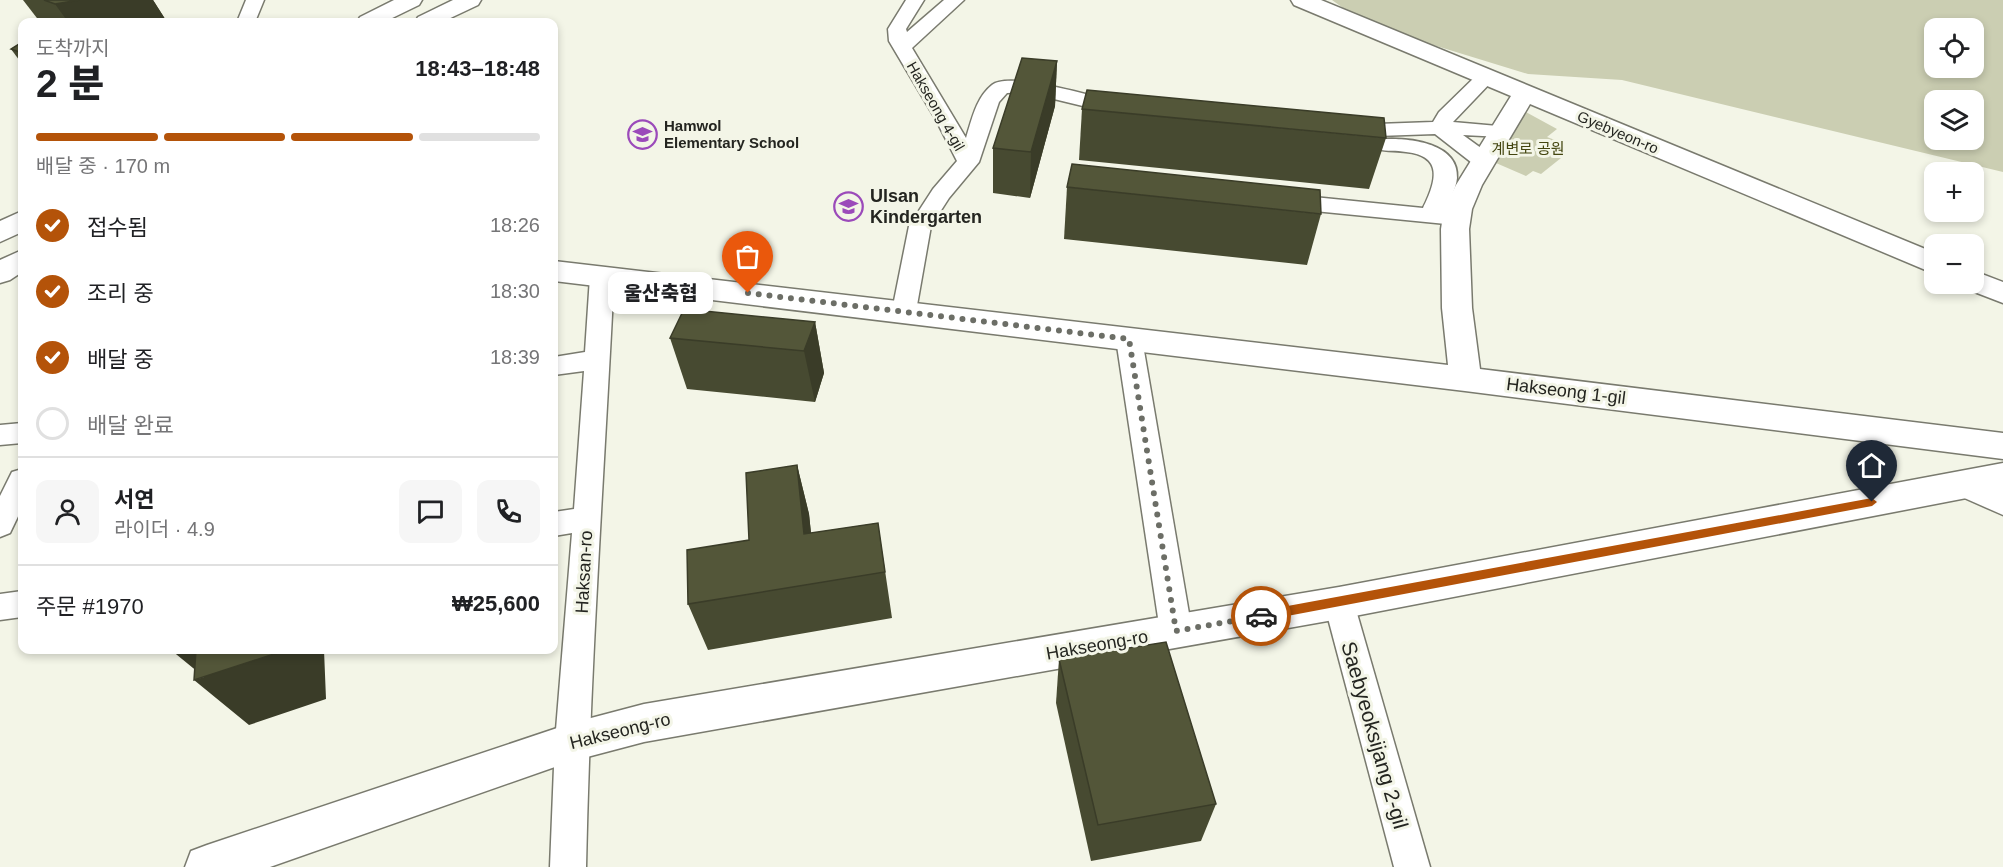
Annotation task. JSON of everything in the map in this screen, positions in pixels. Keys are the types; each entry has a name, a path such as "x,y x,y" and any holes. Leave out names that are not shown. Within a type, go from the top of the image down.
{"street":[{"path":"248,18 255,0"},
{"path":"376,18 411,0"},
{"path":"434,18 470,0"},
{"name":"Hakseong 4-gil","path":"904,311 920,226 968,162 896,34 897,28 915,0"},
{"path":"902,47 955,0"},
{"name":"Gyebyeon-ro","path":"1302,0 1924,259"},
{"path":"1440,128 1446,116 1486,77"},
{"path":"968,162 988,100 1001,87 1026,87 1143,113"},
{"path":"1265,199 1444,217 1458,209 1469,185 1524,93"},
{"path":"1440,128 1484,161"},
{"path":"1334,131 1440,128 1502,131"},
{"path":"1368,158 1371,150 1376,146 1415,145 1433,153 1442,165 1445,181 1444,217 1458,308 1465,379"},
{"path":"0,232 18,222"},
{"path":"0,250 18,251"},
{"path":"0,273 18,262"},
{"name":"Hakseong 1-gil","path":"558,272 904,311 2003,446"},
{"name":"Haksan-ro","path":"568,867 572,742 602,277"},
{"path":"1984,285 2003,293"},
{"path":"1129,339 1176,631"},
{"path":"558,365 597,360"},
{"path":"0,435 18,433"},
{"name":"Hakseong-ro","path":"207,867 572,742 644,723 1338,603 2003,477"},
{"path":"1964,485 2003,504"},
{"path":"0,525 18,488"},
{"path":"558,523 588,519"},
{"name":"Saebyeoksijang 2-gil","path":"1338,603 1412,867"},
{"path":"0,607 18,605"}],"green space":[{"path":"1332,0 2003,0 2003,172 1984,167 1984,162 1962,162 1622,80 1528,74 1430,44 1346,10"},
{"name":"계변로 공원","path":"1524,111 1557,129 1547,137 1560,142 1557,148 1561,150 1555,154 1561,158 1541,174 1533,171 1526,176 1496,163"}],"building":[{"path":"44,0 79,0 55,4"},
{"path":"18,45 18,52 11,49"},
{"path":"1022,58 1057,61 1031,152 993,148"},
{"path":"1087,90 1384,118 1386,138 1082,109"},
{"path":"1072,164 1320,190 1321,214 1067,187"},
{"path":"684,309 815,322 804,351 670,338"},
{"path":"797,465 804,534 878,523 885,572 688,604 687,550 749,540 746,473"},
{"path":"1166,642 1216,804 1098,825 1059,659"},
{"path":"196,654 274,654 194,680"}],"way so far":[{"path":"748,293 1129,339 1176,631 1261,616"}],"place":[{"name":"Hamwol Elementary School","path":"643,134"},
{"name":"Ulsan Kindergarten","path":"849,206"},
{"name":"울산축협","path":"748,293"}],"route":[{"path":"1261,616 1872,502"}]}
